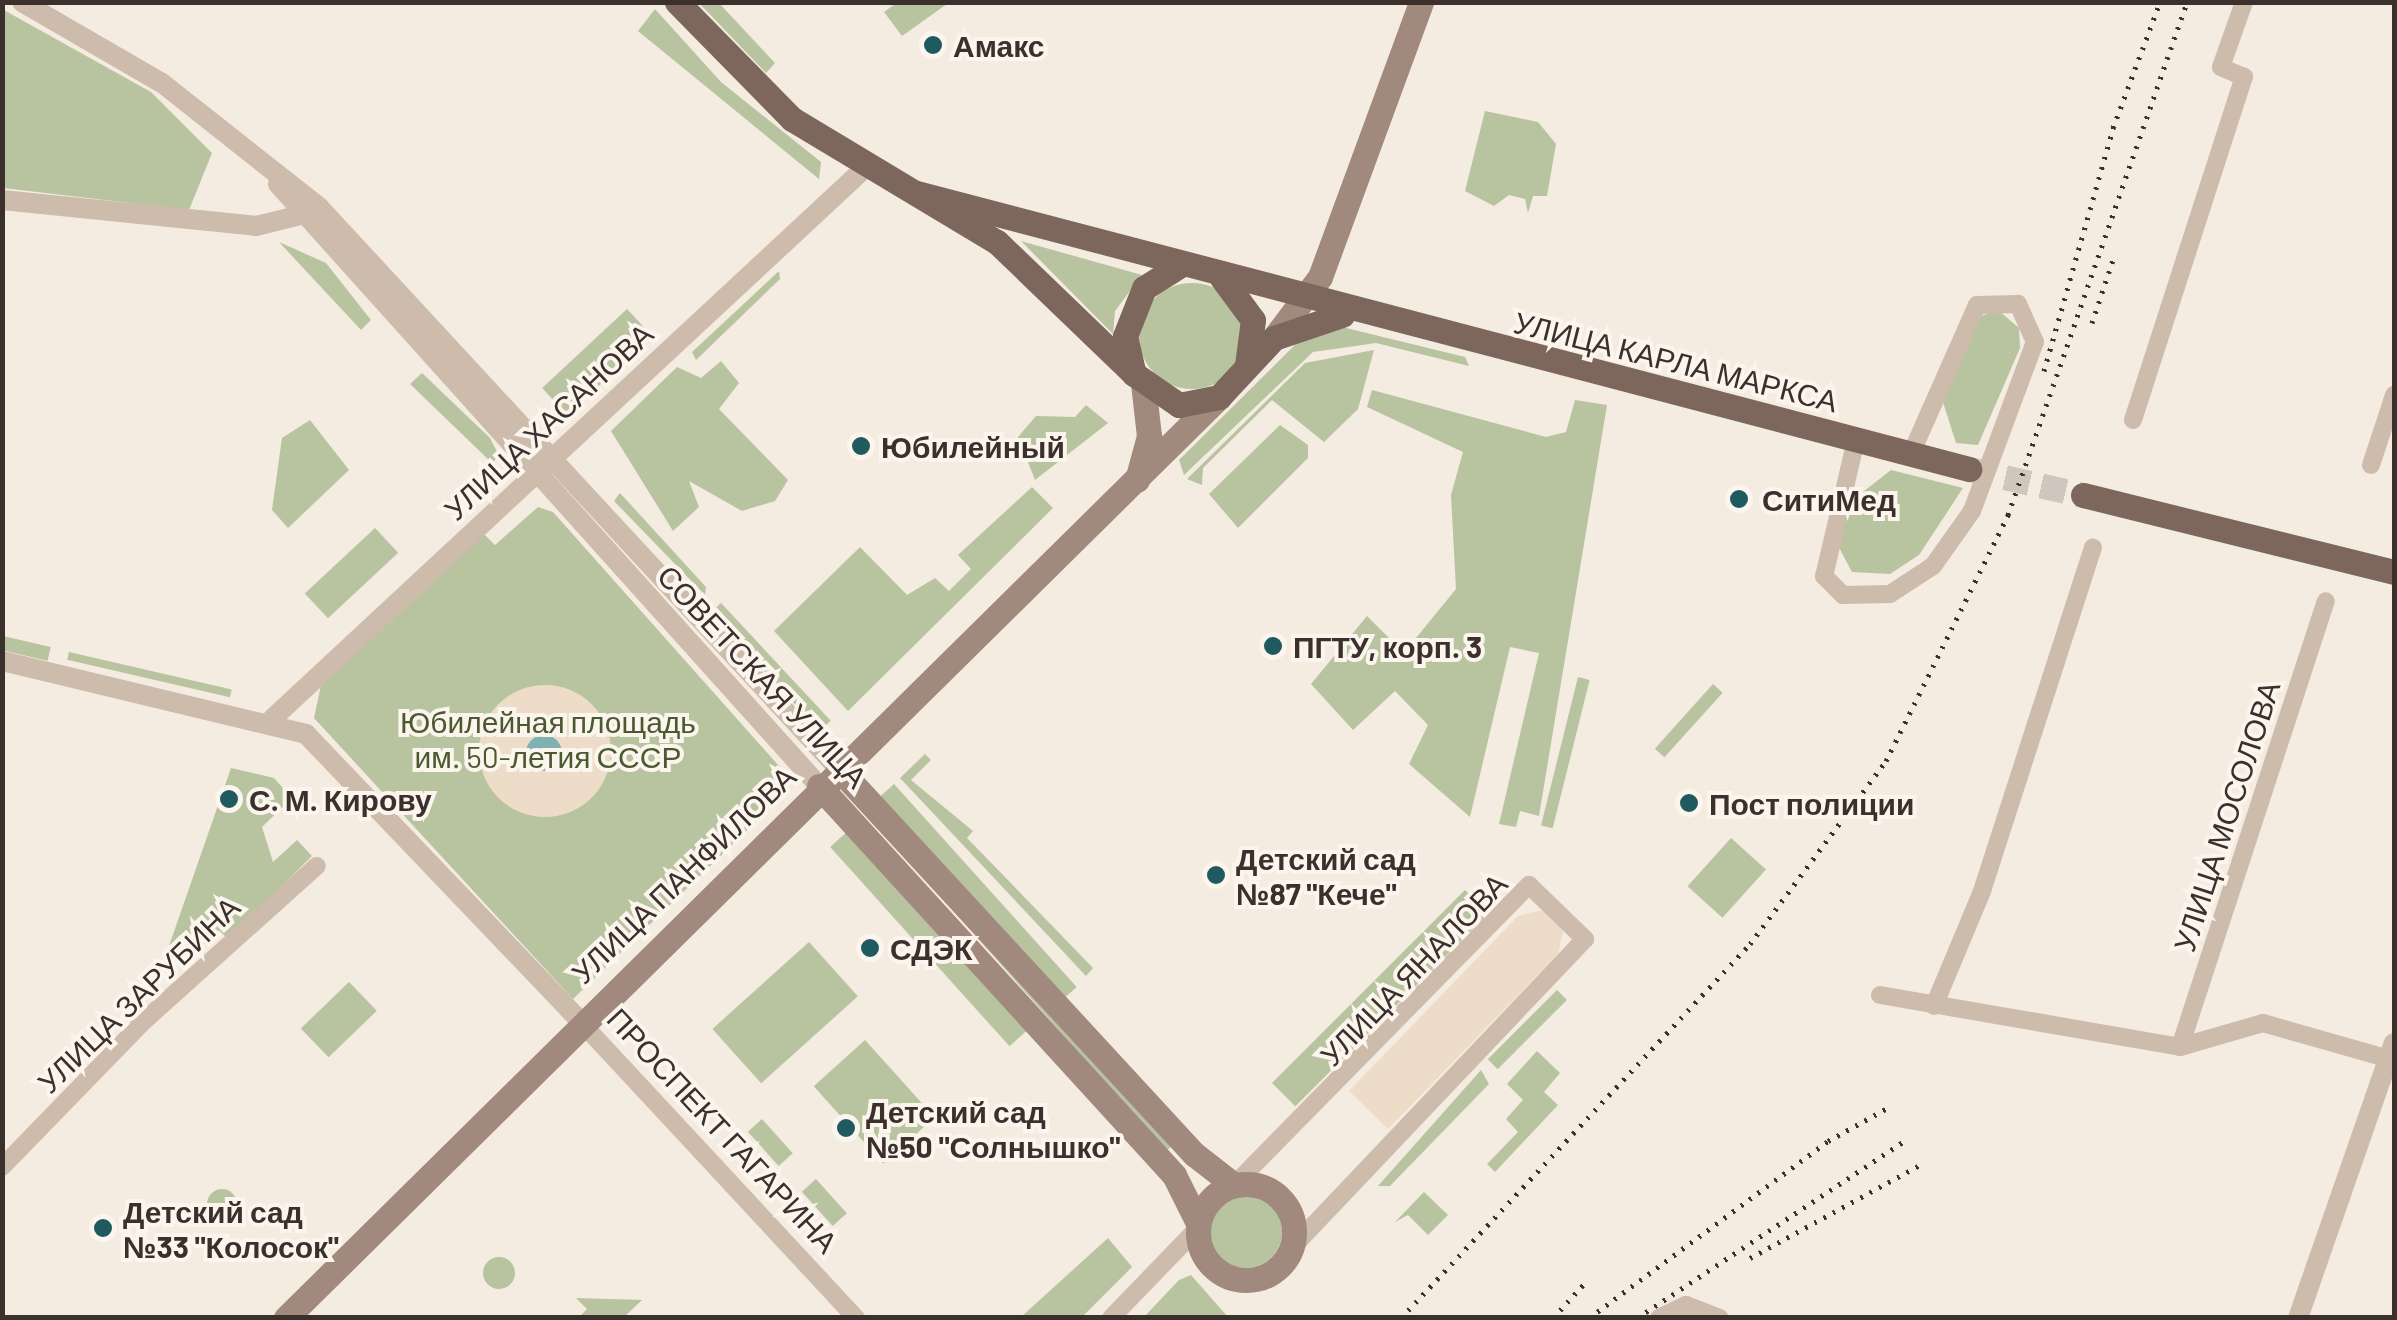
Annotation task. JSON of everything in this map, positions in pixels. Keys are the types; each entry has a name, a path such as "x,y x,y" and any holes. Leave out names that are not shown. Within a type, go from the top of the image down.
{"main road":[{"path":"677,2 762,94 864,168 917,193 997,242 1139,378 1180,405 1220,396 1309,301 1420,2"},
{"path":"917,193 1220,277 1254,320 1245,370"},
{"path":"1135,487 1149,436 1139,378 1126,349 1131,310 1154,278 1179,266"},
{"name":"УЛИЦА КАРЛА МАРКСА","path":"1220,277 1970,468"},
{"name":"УЛИЦА КАРЛА МАРКСА","path":"1274,338 1328,315 1367,316"},
{"name":"УЛИЦА ПАНФИЛОВА","path":"286,1318 579,1020 1135,487 1220,396"},
{"path":"2083,495 2394,572"},
{"name":"СОВЕТСКАЯ УЛИЦА","path":"829,777 1194,1154 1234,1186"},
{"name":"СОВЕТСКАЯ УЛИЦА","path":"829,777 1174,1175 1197,1226"},
{"path":"1234,1186 1261,1186 1282,1200 1292,1248 1273,1272 1243,1281 1210,1266 1197,1226 1234,1186"}],"street":[{"name":"СОВЕТСКАЯ УЛИЦА","path":"22,2 162,84 274,178 553,458 829,777"},
{"path":"2133,420 2244,77 2221,67 2244,2"},
{"name":"УЛИЦА ХАСАНОВА","path":"272,719 864,168"},
{"path":"2,200 256,226 310,213"},
{"name":"СОВЕТСКАЯ УЛИЦА","path":"310,213 534,476 829,777"},
{"path":"1856,440 1824,576 1843,595 1890,594 1932,566 1972,510 2035,342 2018,304 1976,306 1911,454"},
{"path":"2370,465 2394,395"},
{"path":"1934,1006 1982,891 2094,548"},
{"name":"УЛИЦА МОСОЛОВА","path":"2180,1048 2326,601"},
{"name":"ПРОСПЕКТ ГАГАРИНА","path":"2,660 272,719 306,734 856,1318"},
{"name":"УЛИЦА ЗАРУБИНА","path":"2,1167 144,1021 316,866"},
{"name":"УЛИЦА ЯНАЛОВА","path":"1234,1186 1529,886 1585,938 1292,1248"},
{"path":"1880,995 2180,1048 2263,1022 2392,1051 2298,1318"},
{"path":"1111,1318 1197,1226"},
{"path":"1659,1318 1686,1305 1720,1318"}],"green space":[{"path":"898,2 947,4 902,36 884,12"},
{"path":"699,3 719,3 775,63 766,73"},
{"path":"2,9 151,92 212,153 189,210 3,188"},
{"path":"655,9 721,82 821,162 819,179 638,31"},
{"path":"1485,111 1538,122 1556,144 1547,196 1533,196 1528,213 1525,199 1509,195 1494,206 1465,191"},
{"path":"1021,241 1142,275 1115,311 1113,334"},
{"path":"279,242 326,263 371,320 361,330"},
{"path":"779,271 780,279 696,360 692,352"},
{"path":"1192,283 1212,287 1229,299 1241,316 1245,336 1241,356 1229,373 1212,385 1192,389 1172,385 1155,373 1143,356 1139,336 1143,316 1155,299 1172,287"},
{"path":"627,309 652,336 567,415 542,388"},
{"path":"1998,310 2019,328 2020,348 1978,445 1956,443 1942,399 1981,316"},
{"path":"1338,326 1465,357 1469,366 1376,343 1313,352 1184,475 1179,460 1304,336"},
{"path":"1374,350 1358,409 1324,442 1272,400 1203,468 1202,485 1187,479 1305,363"},
{"path":"721,361 739,383 719,409 788,480 775,501 742,511 689,481 699,507 673,531 611,431 677,367 701,378"},
{"path":"422,373 490,438 499,456 492,463 410,384"},
{"path":"1372,390 1546,437 1566,432 1575,400 1607,405 1539,816 1520,811 1516,827 1499,824 1539,653 1510,647 1470,817 1409,764 1428,725 1395,691 1353,730 1311,684 1367,616 1396,645 1411,644 1456,589 1451,495 1463,452 1367,407"},
{"path":"1086,405 1108,423 1035,480 1018,437 1036,416 1075,417"},
{"path":"310,420 349,470 288,528 272,510 282,438"},
{"path":"1280,425 1308,445 1308,458 1238,528 1209,494"},
{"path":"1891,470 1963,488 1919,555 1890,574 1852,572 1835,540 1841,509"},
{"path":"1032,487 1053,508 848,711 774,631 860,547 907,595 935,578 949,591 971,569 958,555"},
{"path":"620,493 706,587 705,595 614,501"},
{"name":"Юбилейная площадь им. 50-летия СССР","path":"538,507 553,512 787,775 774,804 573,999 314,718 321,685 484,534 495,545"},
{"path":"375,528 398,553 328,618 305,593"},
{"path":"721,603 831,721 820,731 710,613"},
{"path":"3,636 51,647 48,661 2,650"},
{"path":"69,652 232,690 230,697 67,660"},
{"path":"1578,677 1590,680 1553,828 1541,825"},
{"path":"1713,684 1723,693 1664,757 1655,749"},
{"path":"925,754 931,760 911,780 973,831 967,838 1093,968 1086,976 900,778"},
{"path":"231,768 274,778 292,798 262,827 273,862 297,840 312,856 228,939 219,930 185,963 169,946"},
{"path":"894,784 1077,987 1060,1002 878,799"},
{"path":"867,813 1172,1146 1166,1151"},
{"path":"848,831 1027,1030 1009,1046 830,847"},
{"path":"1731,838 1766,869 1722,918 1688,886"},
{"path":"1465,890 1488,913 1295,1106 1272,1083"},
{"path":"809,942 858,996 761,1083 712,1029"},
{"path":"349,982 377,1011 329,1057 301,1029"},
{"path":"1557,990 1567,1000 1498,1069 1488,1059"},
{"path":"865,1040 935,1117 883,1163 814,1086"},
{"path":"1537,1051 1560,1073 1544,1092 1558,1105 1495,1172 1487,1164 1518,1132 1506,1119 1523,1100 1507,1084"},
{"path":"1481,1070 1489,1084 1390,1186 1378,1186"},
{"path":"762,1119 793,1153 779,1166 748,1132"},
{"path":"816,1179 847,1213 833,1226 802,1192"},
{"path":"222,1189 232,1194 237,1204 232,1214 222,1219 212,1214 207,1204 212,1194"},
{"path":"1424,1192 1448,1215 1428,1235 1408,1215 1395,1222"},
{"path":"1246,1196 1271,1207 1282,1232 1271,1257 1246,1268 1221,1257 1210,1232 1221,1207"},
{"path":"1108,1238 1132,1267 1082,1317 1021,1317"},
{"path":"499,1257 510,1262 515,1273 510,1284 499,1289 488,1284 483,1273 488,1262"},
{"path":"1191,1275 1228,1317 1144,1317 1179,1280"},
{"path":"576,1298 642,1300 624,1317 578,1318 587,1309"}],"shaded area":[{"path":"545,685 570,690 592,704 606,726 611,751 606,776 592,798 570,812 545,817 520,812 498,798 484,776 479,751 484,726 498,704 520,690"},
{"path":"1543,910 1564,927 1558,954 1388,1129 1349,1091 1518,916"}],"water":[{"path":"544,735 557,740 562,753 557,766 544,771 531,766 526,753 531,740"}],"tunnel":[{"path":"1969,469 2083,495"}],"railway":[{"path":"2044,371 2113,128 2160,2"},
{"path":"1401,1318 1750,944 1886,761 2008,515 2187,2"},
{"path":"2092,323 2114,257"},
{"path":"1589,1318 1828,1141 1889,1107"},
{"path":"1637,1318 1907,1139"},
{"path":"1750,1258 1920,1165"},
{"path":"1553,1318 1585,1283"}],"place":[{"name":"Амакс","path":"933,45"},
{"name":"Юбилейный","path":"861,446"},
{"name":"СитиМед","path":"1739,499"},
{"name":"ПГТУ, корп. 3","path":"1273,646"},
{"name":"С. М. Кирову","path":"229,799"},
{"name":"Пост полиции","path":"1689,803"},
{"name":"Детский сад №87 \"Кече\"","path":"1216,875"},
{"name":"СДЭК","path":"870,948"},
{"name":"Детский сад №50 \"Солнышко\"","path":"846,1128"},
{"name":"Детский сад №33 \"Колосок\"","path":"103,1228"}]}
